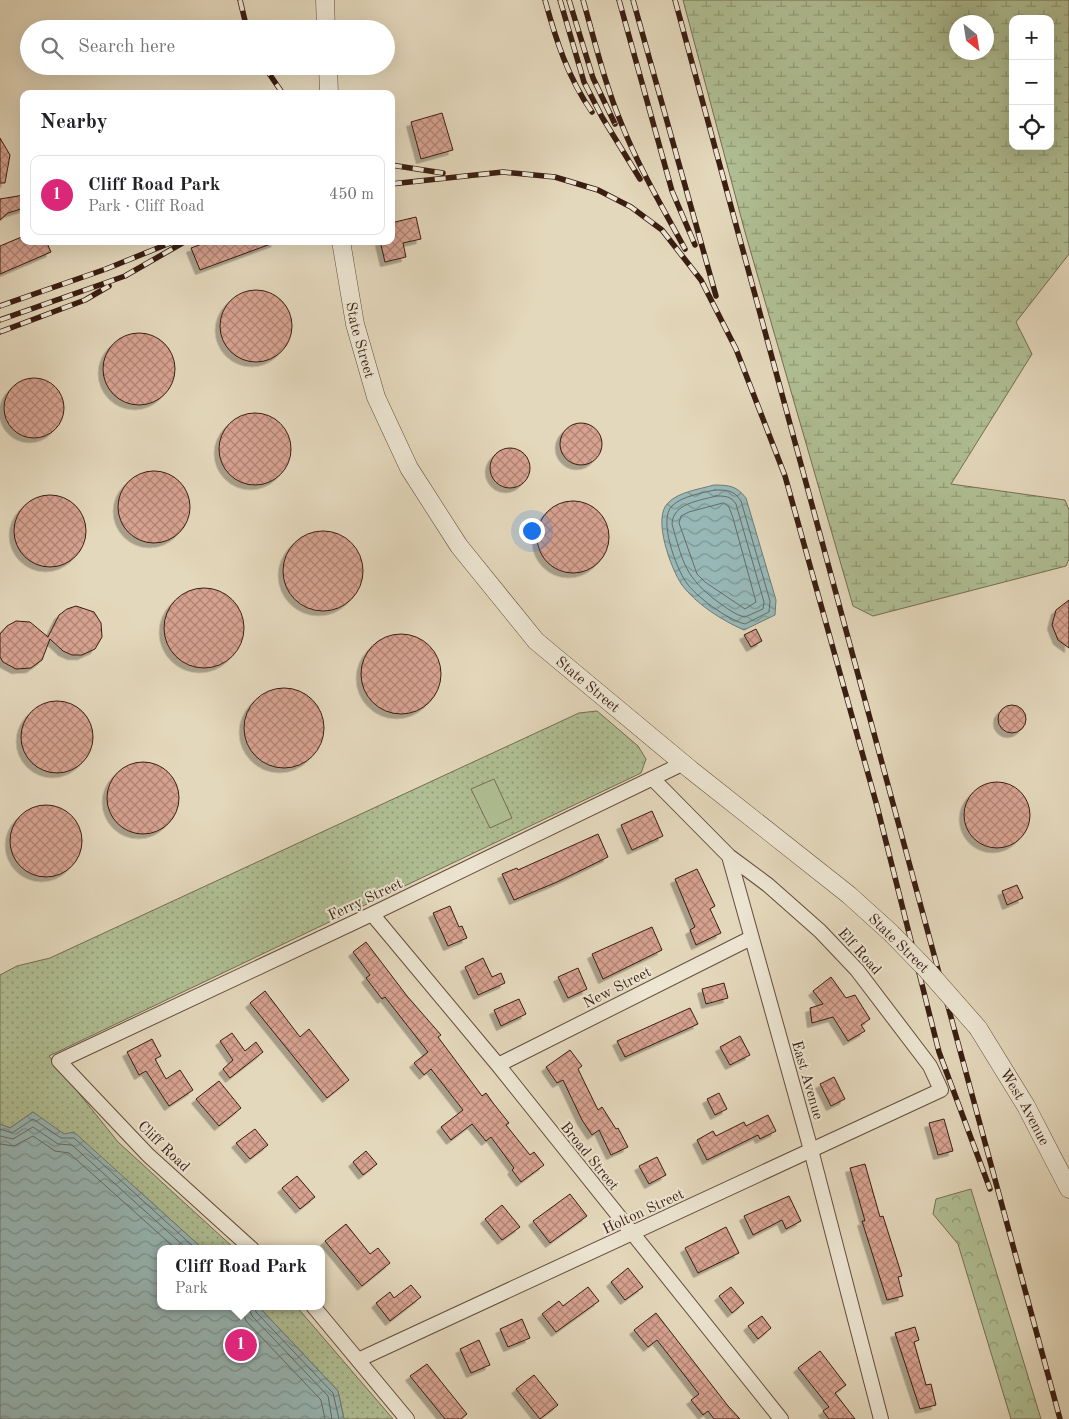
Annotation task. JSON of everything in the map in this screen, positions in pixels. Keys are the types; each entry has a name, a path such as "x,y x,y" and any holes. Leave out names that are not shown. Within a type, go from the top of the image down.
{"street":[{"path":"325,0 326,20"},
{"path":"328,75 328,90"},
{"name":"State Street","path":"342,245 354,324 376,397 409,468 460,546 536,641 849,895 891,933 927,970 978,1028"},
{"name":"Ferry Street","path":"59,1061 372,914 684,763"},
{"name":"East Avenue","path":"653,779 729,856 811,1150 881,1419"},
{"name":"Elf Road","path":"729,856 768,885 820,931 857,970 930,1066 941,1090"},
{"name":"Broad Street","path":"372,914 498,1066 781,1419"},
{"name":"New Street","path":"498,1066 751,938"},
{"name":"West Avenue","path":"978,1028 1026,1106 1069,1189"},
{"name":"Cliff Road","path":"59,1061 148,1155 248,1245"},
{"name":"Holton Street","path":"358,1360 941,1090"},
{"path":"316,1310 408,1419"}],"green space":[{"path":"683,0 1069,0 1069,254 1016,322 1032,354 951,484 1065,500 1069,510 1069,559 1066,566 873,616 853,606 745,232"},
{"path":"597,711 638,746 646,759 641,773 49,1056 118,1142 231,1245 199,1245 139,1191 33,1112 10,1128 0,1124 0,975 17,966 50,958 579,713"},
{"path":"494,779 512,818 490,828 471,789"},
{"path":"971,1189 1041,1419 1011,1419 958,1244 933,1214 936,1199"},
{"path":"262,1310 299,1310 393,1419 344,1419 338,1391"}],"water":[{"path":"714,485 732,487 746,498 776,600 775,615 744,630 710,611 682,585 673,568 662,531 664,510 672,499"},
{"path":"33,1112 64,1134 74,1132 199,1245 157,1245 157,1310 262,1310 338,1391 344,1419 0,1419 0,1124 10,1128"}],"building":[{"path":"442,113 453,150 421,159 411,122"},
{"path":"0,138 10,155 5,183 0,183"},
{"path":"20,196 20,209 8,213 0,220 0,199"},
{"path":"416,217 421,239 403,243 406,257 385,262 381,245 395,245 395,222"},
{"path":"20,238 20,245 48,245 51,252 0,274 0,246"},
{"path":"199,245 268,245 200,270 191,248"},
{"path":"263,290 282,300 290,312 292,326 290,340 282,352 270,360 249,362 230,352 222,340 220,319 230,300 242,292"},
{"path":"146,333 165,343 173,355 175,369 173,383 165,395 153,403 132,405 113,395 105,383 103,362 113,343 125,335"},
{"path":"34,378 51,383 59,391 64,408 59,425 51,433 34,438 17,433 9,425 4,408 9,391 17,383"},
{"path":"262,413 281,423 289,435 291,449 289,463 281,475 269,483 248,485 229,475 221,463 219,442 229,423 241,415"},
{"path":"585,423 593,426 599,432 602,444 599,456 593,462 577,465 569,462 563,456 560,440 563,432 569,426"},
{"path":"510,448 524,454 530,468 524,482 510,488 496,482 490,468 496,454"},
{"path":"161,471 180,481 188,493 190,507 188,521 180,533 168,541 147,543 128,533 120,521 118,500 128,481 140,473"},
{"path":"57,495 76,505 84,517 86,531 84,545 76,557 64,565 43,567 24,557 16,545 14,524 24,505 36,497"},
{"path":"580,501 599,511 607,523 609,537 607,551 599,563 587,571 566,573 547,563 539,551 537,530 547,511 559,503"},
{"path":"323,531 338,534 351,543 360,556 363,571 360,586 351,599 338,608 323,611 308,608 295,599 286,586 283,571 286,556 295,543 308,534"},
{"path":"204,588 219,591 232,600 241,613 244,628 241,643 232,656 219,665 204,668 189,665 176,656 167,643 164,628 167,613 176,600 189,591"},
{"path":"1069,600 1069,648 1058,640 1052,625 1056,610"},
{"path":"76,606 94,612 101,623 102,637 95,649 82,655 72,655 63,651 50,639 42,660 31,668 16,669 3,662 0,657 0,634 7,626 16,621 30,622 48,637 59,615 67,609"},
{"path":"756,629 762,641 751,647 744,635"},
{"path":"401,634 416,637 429,646 438,659 441,674 438,689 429,702 416,711 401,714 386,711 373,702 364,689 361,674 364,659 373,646 386,637"},
{"path":"284,688 299,691 312,700 321,713 324,728 321,743 312,756 299,765 284,768 269,765 256,756 247,743 244,728 247,713 256,700 269,691"},
{"path":"64,701 83,711 91,723 93,737 91,751 83,763 71,771 50,773 31,763 23,751 21,730 31,711 43,703"},
{"path":"1012,705 1022,709 1026,719 1022,729 1012,733 1002,729 998,719 1002,709"},
{"path":"150,762 169,772 177,784 179,798 177,812 169,824 157,832 136,834 117,824 109,812 107,791 117,772 129,764"},
{"path":"997,782 1010,784 1025,797 1028,802 1030,815 1028,828 1015,843 1010,846 997,848 984,846 969,833 966,828 964,815 966,802 979,787 984,784"},
{"path":"53,805 72,815 80,827 82,841 80,855 72,867 60,875 39,877 20,867 12,855 10,834 20,815 32,807"},
{"path":"652,811 663,836 632,850 621,825"},
{"path":"598,834 608,857 557,882 514,900 502,874 517,868 518,870"},
{"path":"697,869 715,906 710,909 721,933 696,945 690,930 695,927 675,879"},
{"path":"1017,885 1023,898 1007,905 1002,891"},
{"path":"450,906 459,927 462,926 467,938 448,946 433,913"},
{"path":"652,927 662,950 603,979 592,954"},
{"path":"366,942 407,996 441,1035 438,1037 482,1096 486,1093 509,1123 506,1125 530,1155 534,1152 544,1165 521,1182 512,1170 514,1168 491,1137 486,1141 472,1124 451,1140 441,1127 463,1110 431,1069 424,1075 414,1063 428,1052 385,997 382,999 366,978 370,975 353,952"},
{"path":"483,958 492,977 501,973 505,983 478,995 465,967"},
{"path":"578,968 587,989 568,998 558,977"},
{"path":"831,977 846,998 855,995 870,1019 861,1025 865,1031 848,1041 833,1017 812,1023 810,1008 823,1004 813,991"},
{"path":"724,983 728,998 706,1004 702,989"},
{"path":"265,991 300,1037 309,1029 349,1080 327,1098 250,1003"},
{"path":"519,999 526,1014 501,1026 494,1010"},
{"path":"690,1008 698,1024 625,1057 617,1041"},
{"path":"232,1033 245,1051 256,1042 263,1052 230,1078 223,1069 233,1060 220,1041"},
{"path":"740,1036 750,1055 730,1065 720,1047"},
{"path":"152,1039 161,1056 155,1059 166,1079 180,1070 193,1090 169,1106 146,1071 139,1075 127,1052"},
{"path":"570,1050 582,1066 578,1069 598,1110 602,1107 616,1129 618,1128 628,1147 611,1155 599,1130 592,1135 582,1120 563,1080 557,1083 546,1067"},
{"path":"834,1077 845,1099 831,1106 820,1084"},
{"path":"219,1081 241,1108 219,1126 196,1099"},
{"path":"719,1093 727,1109 715,1115 707,1099"},
{"path":"768,1115 776,1131 760,1139 758,1135 707,1160 697,1140 713,1131 716,1136 744,1122 746,1126"},
{"path":"944,1119 953,1151 938,1155 929,1123"},
{"path":"255,1129 268,1145 250,1159 236,1143"},
{"path":"366,1151 377,1164 363,1175 353,1162"},
{"path":"657,1157 666,1175 649,1184 639,1166"},
{"path":"865,1164 880,1217 883,1216 902,1276 898,1277 903,1296 887,1300 862,1221 865,1221 850,1168"},
{"path":"297,1176 315,1197 300,1209 282,1188"},
{"path":"570,1194 587,1216 550,1243 533,1221"},
{"path":"789,1196 801,1221 786,1229 782,1220 753,1235 744,1216"},
{"path":"502,1205 520,1227 502,1240 485,1219"},
{"path":"346,1224 370,1254 378,1248 390,1263 362,1286 325,1241"},
{"path":"726,1227 739,1253 698,1273 685,1248"},
{"path":"628,1268 643,1287 625,1300 611,1282"},
{"path":"411,1285 421,1297 390,1321 376,1303 390,1292 394,1298"},
{"path":"588,1287 599,1301 556,1332 542,1314 559,1301 563,1306"},
{"path":"731,1287 744,1303 732,1313 719,1296"},
{"path":"656,1313 740,1419 714,1419 708,1411 703,1415 691,1400 699,1394 657,1340 648,1347 634,1330"},
{"path":"762,1316 771,1328 758,1339 748,1326"},
{"path":"522,1319 530,1338 508,1347 500,1329"},
{"path":"915,1327 919,1340 914,1342 926,1385 931,1384 936,1405 920,1409 895,1333"},
{"path":"479,1340 490,1365 471,1373 460,1349"},
{"path":"820,1351 846,1385 835,1393 855,1419 829,1419 823,1411 829,1407 798,1368"},
{"path":"427,1364 467,1414 461,1419 445,1419 410,1376"},
{"path":"534,1375 558,1405 540,1419 516,1389"}],"railway":[{"path":"240,0 245,20"},
{"path":"545,0 569,72 592,112"},
{"path":"560,0 584,82 602,117 640,179"},
{"path":"569,0 593,78 615,124"},
{"path":"583,0 605,79 622,125 644,172 685,249"},
{"path":"619,0 672,191 695,245"},
{"path":"633,0 716,296"},
{"path":"675,0 1060,1419"},
{"path":"270,75 280,90"},
{"path":"395,166 443,173"},
{"path":"395,184 503,172 555,177 598,190 631,207 662,230 701,280 736,349 785,476 877,806 939,1052 990,1189"},
{"path":"0,306 106,269 165,245"},
{"path":"0,320 125,276 179,245"},
{"path":"0,332 85,300 109,286"}],"place":[{"name":"Cliff Road Park","path":"241,1345"}]}
